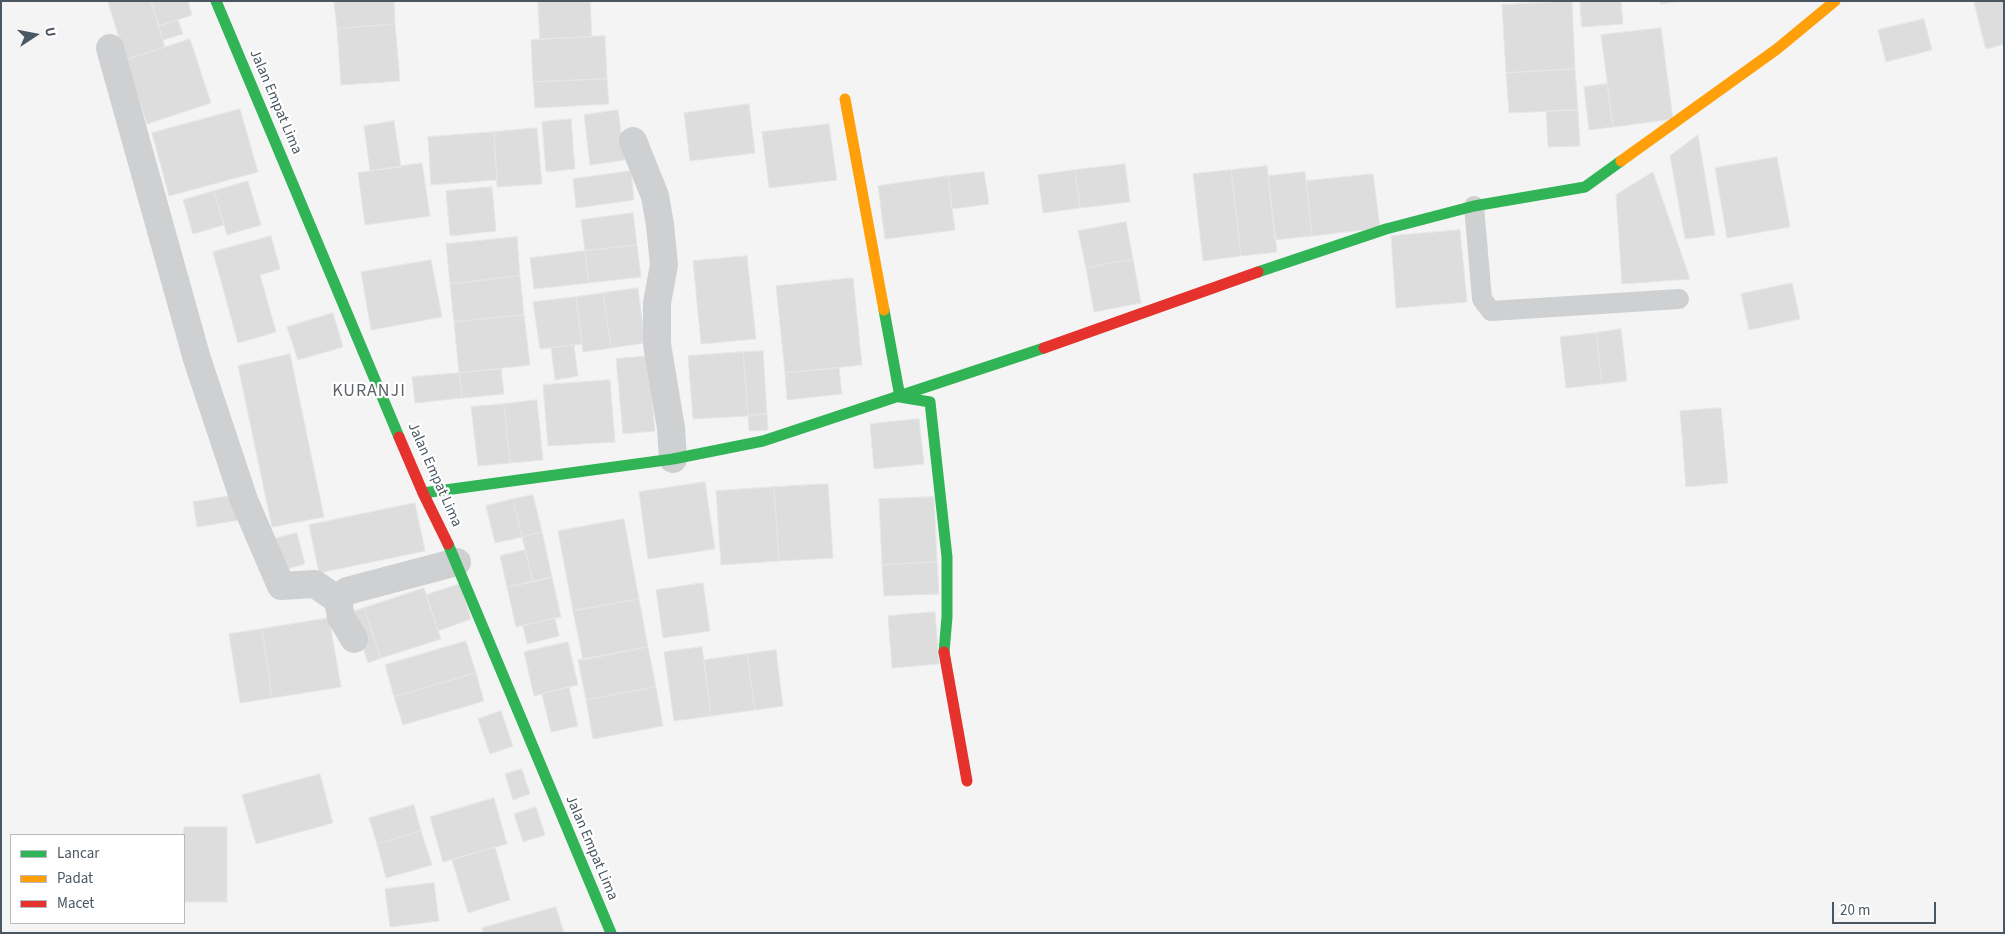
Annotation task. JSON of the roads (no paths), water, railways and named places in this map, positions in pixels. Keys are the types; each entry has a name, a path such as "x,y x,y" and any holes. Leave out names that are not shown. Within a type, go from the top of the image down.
{"street":[{"name":"Jalan Empat Lima","path":"216,1 423,493 457,562 534,752 611,933"},
{"path":"423,493 673,459 763,441 900,397 1386,229 1474,206 1585,187 1770,54 1828,2"},
{"path":"110,48 197,359 244,500 281,586 315,584 338,600 342,617 354,639"},
{"path":"845,99 900,397"},
{"path":"633,141 654,196 660,225 664,265 657,303 657,344 671,428 673,459"},
{"path":"900,397 930,402 947,557 947,617 944,654 967,781"},
{"path":"338,600 347,591 457,562"}],"lane":[{"path":"1474,206 1482,299 1491,311 1679,299"}],"district":[{"name":"KURANJI","path":"369,392"}]}
